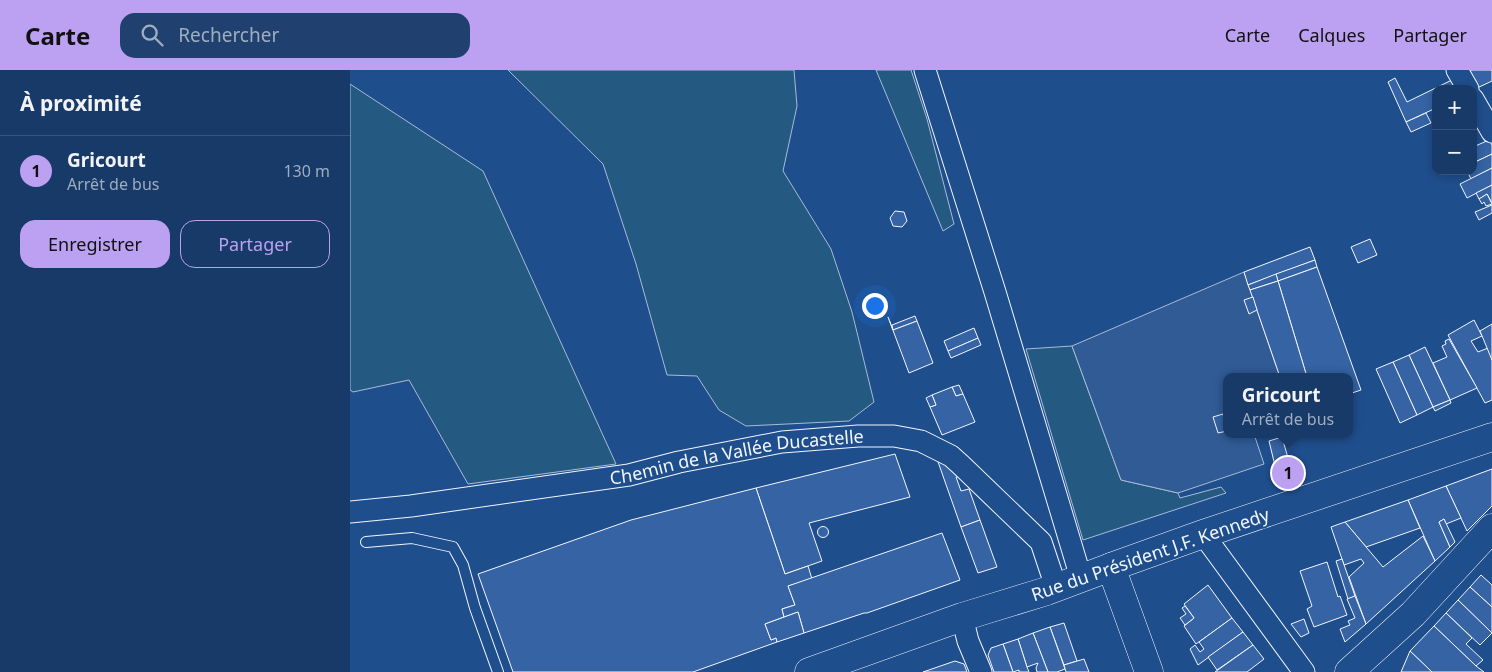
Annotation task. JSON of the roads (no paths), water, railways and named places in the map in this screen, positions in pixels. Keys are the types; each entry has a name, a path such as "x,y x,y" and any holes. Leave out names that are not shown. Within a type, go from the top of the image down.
{"main road":[{"name":"Rue du Président J.F. Kennedy","path":"809,672 1203,534 1492,437"},
{"path":"1348,672 1413,614 1492,528"},
{"path":"1110,567 1149,672"}],"street":[{"path":"925,70 995,292 1068,582"},
{"path":"1457,70 1466,85"},
{"path":"1477,106 1492,132"},
{"name":"Chemin de la Vallée Ducastelle","path":"350,512 411,506 629,475 679,462 782,442 858,436 894,436 921,441 951,456 962,464 1041,542 1068,582"},
{"path":"1203,534 1304,672"},
{"path":"962,617 968,641 981,672"}],"lane":[{"path":"366,542 412,538 453,547 463,565 475,608 498,672"}],"place":[{"name":"Gricourt","path":"1288,473"}]}
